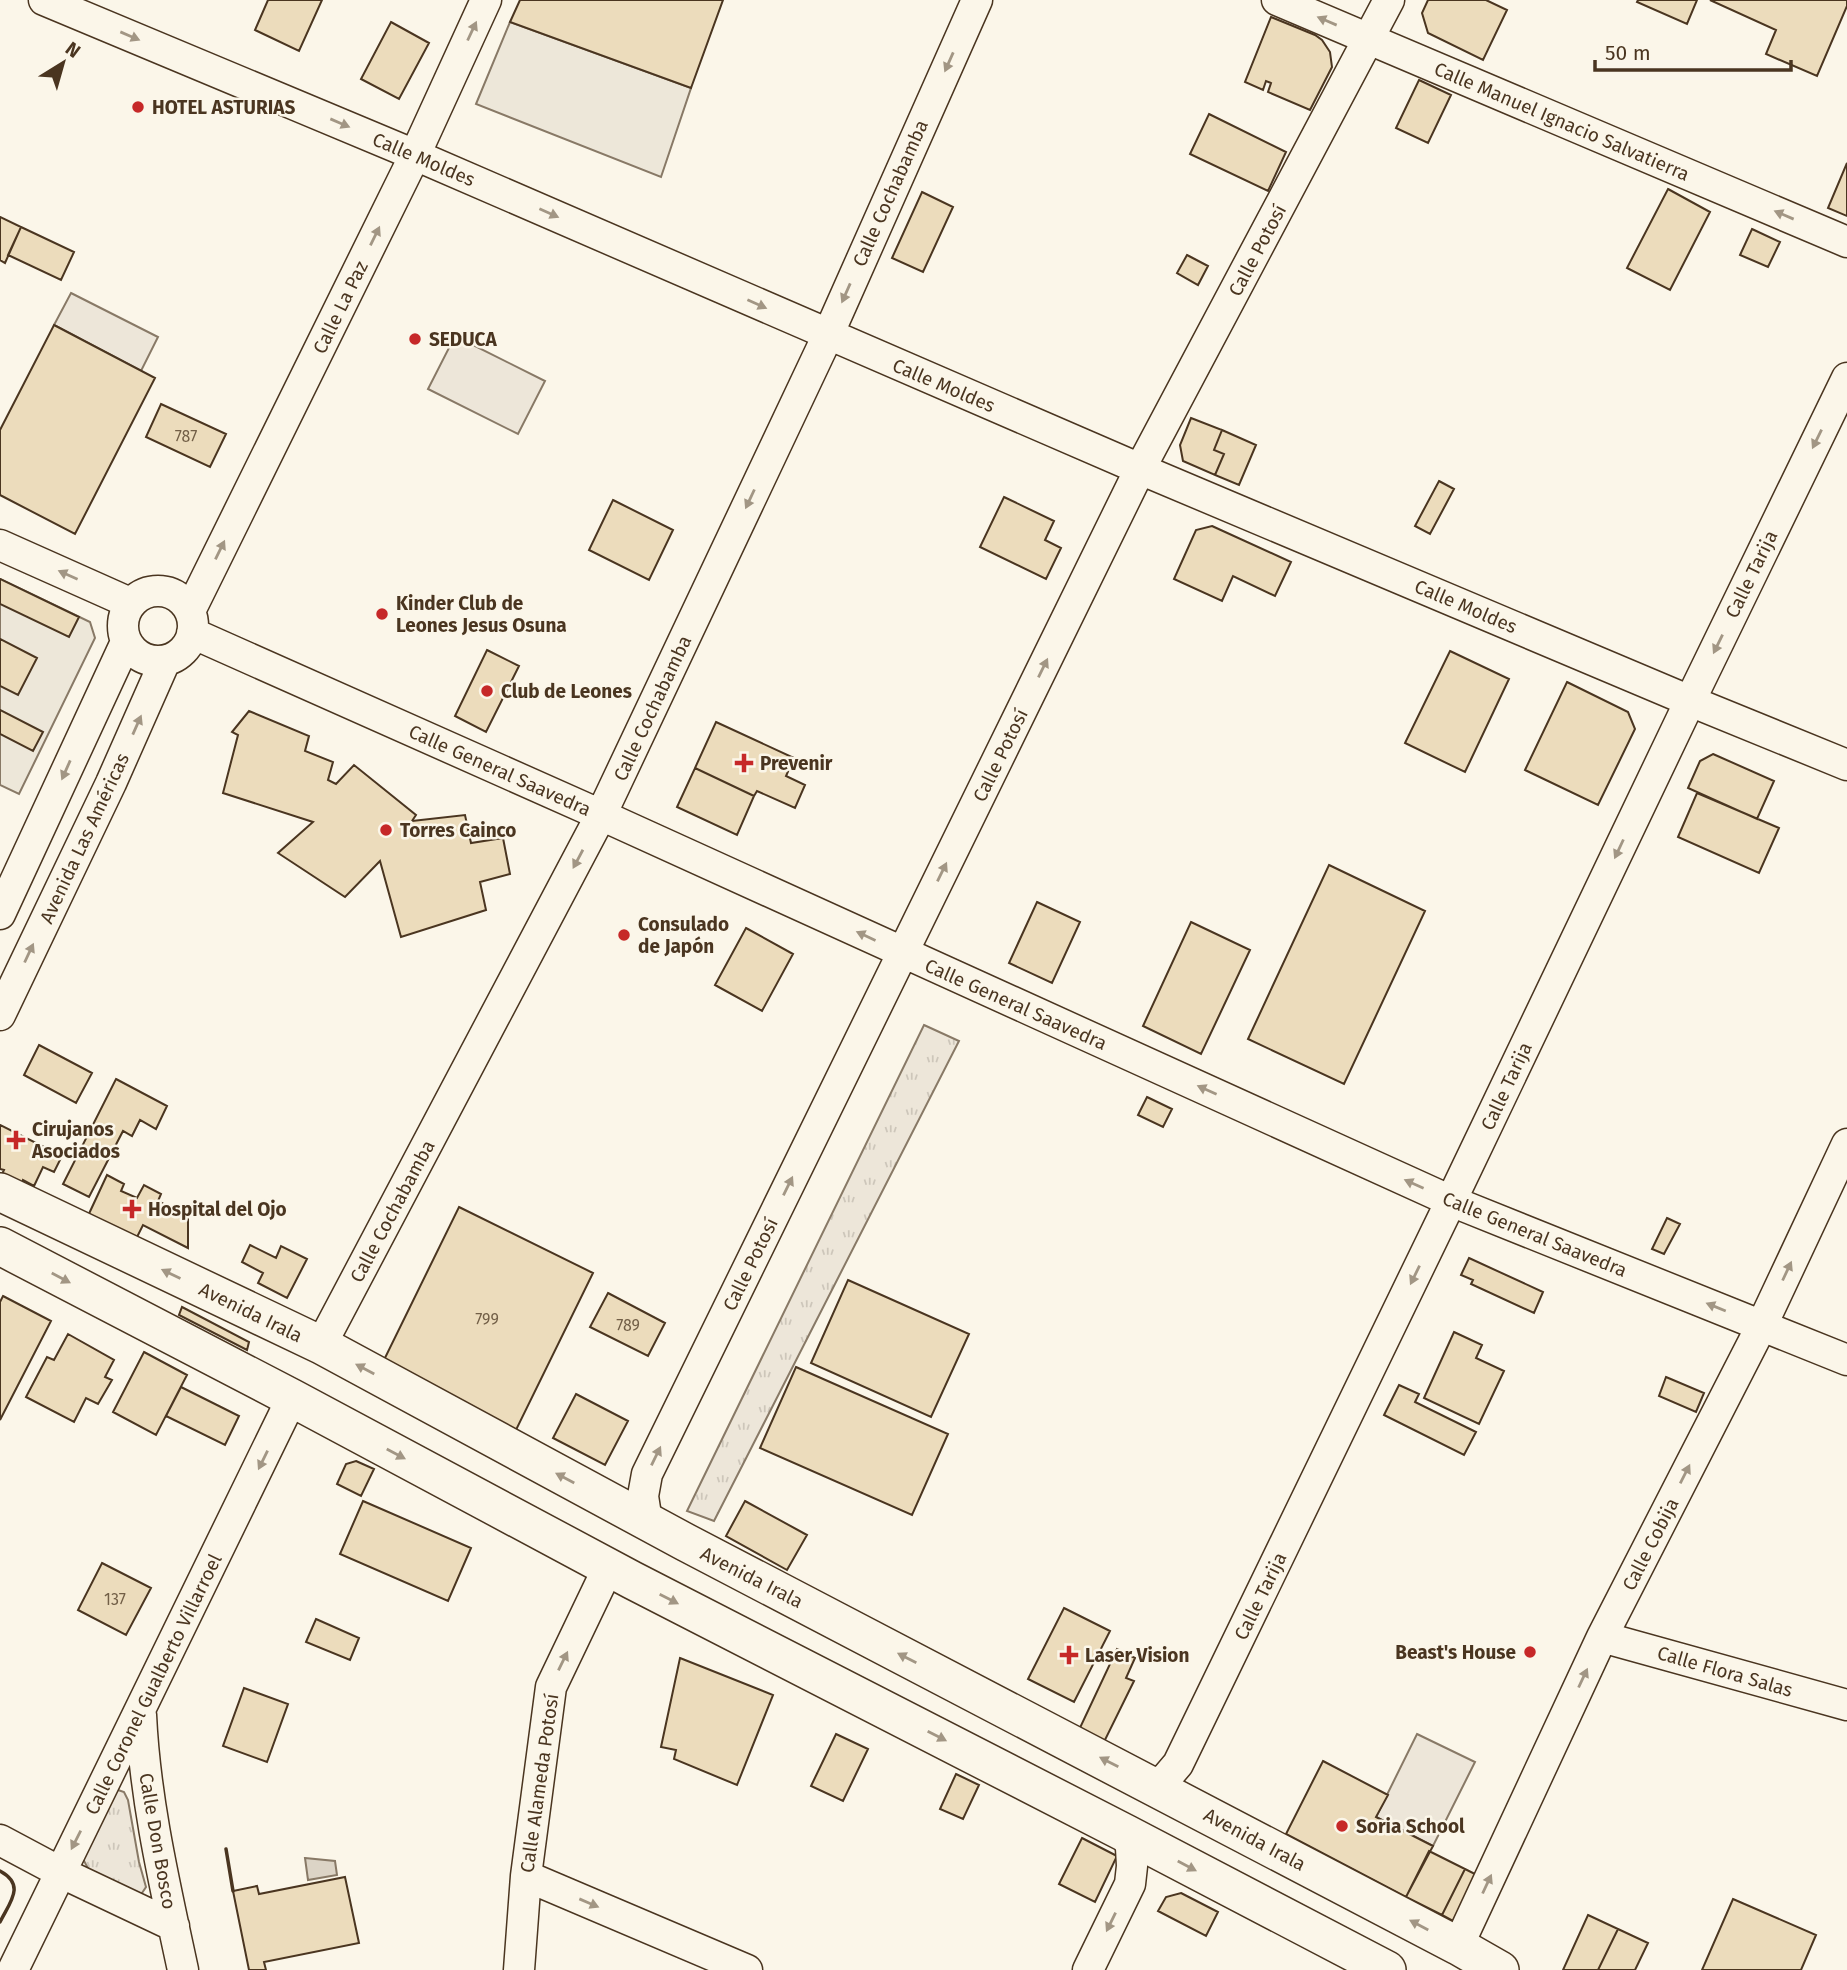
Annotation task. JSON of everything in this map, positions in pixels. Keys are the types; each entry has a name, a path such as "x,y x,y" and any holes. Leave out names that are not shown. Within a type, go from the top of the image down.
{"main road":[{"name":"Avenida Irala","path":"0,1192 321,1345 647,1522 1155,1786 1500,1970"},
{"path":"0,1246 292,1398 608,1568 1387,1970"},
{"name":"Calle Cochabamba","path":"292,1398 321,1345"}],"street":[{"name":"Calle Moldes","path":"44,0 415,155 1140,469 1847,765"},
{"name":"Calle La Paz","path":"191,622 415,155 486,0"},
{"name":"Calle Cochabamba","path":"321,1345 601,815 828,335 976,0"},
{"name":"Calle Manuel Ignacio Salvatierra","path":"1277,0 1847,242"},
{"name":"Calle Potosí","path":"647,1522 643,1496 647,1474 1140,469 1389,0"},
{"name":"Calle Tarija","path":"1155,1786 1178,1764 1847,378"},
{"path":"0,545 130,603"},
{"path":"158,590 177,596 191,622 189,643 183,651 166,661 154,661 133,652 126,642 122,622 130,603 147,592 158,590"},
{"name":"Calle General Saavedra","path":"191,622 601,815 1451,1201 1847,1360"},
{"path":"0,914 126,642"},
{"name":"Avenida Las Américas","path":"0,1015 166,661"},
{"name":"Calle Cobija","path":"1458,1946 1602,1637 1762,1325 1847,1144"},
{"name":"Calle Coronel Gualberto Villarroel","path":"13,1970 292,1398"},
{"name":"Calle Alameda Potosí","path":"519,1970 526,1876 551,1687 608,1568"},
{"name":"Calle Flora Salas","path":"1602,1637 1847,1705"},
{"name":"Calle Don Bosco","path":"141,1711 143,1759 150,1806 183,1970"},
{"path":"1088,1970 1130,1884 1131,1848 1127,1834"},
{"path":"0,1840 60,1872 174,1926"},
{"path":"526,1876 747,1970"}],"green space":[{"path":"71,293 158,337 141,371 54,325"},
{"path":"455,336 545,381 518,434 428,389"},
{"path":"924,1025 959,1041 714,1521 687,1511"},
{"path":"1417,1734 1475,1762 1433,1846 1376,1817"},
{"path":"112,1791 124,1792 128,1800 146,1887 142,1893 134,1896 91,1874 83,1859"}],"shaded area":[{"path":"510,22 691,88 661,177 476,104"},
{"path":"0,579 90,622 95,638 19,794 0,785"},
{"path":"305,1858 335,1861 337,1875 308,1880"}],"building":[{"path":"268,0 322,0 299,51 255,30"},
{"path":"520,0 723,0 691,88 510,22"},
{"path":"1428,0 1486,0 1507,10 1483,60 1428,33 1422,13"},
{"path":"1697,0 1687,24 1637,2"},
{"path":"1710,0 1847,0 1847,6 1817,76 1766,54 1776,30"},
{"path":"1271,17 1315,35 1330,52 1332,67 1310,110 1268,92 1271,83 1266,81 1263,90 1245,82"},
{"path":"391,22 429,43 399,99 361,79"},
{"path":"1419,80 1451,95 1428,143 1396,128"},
{"path":"1209,114 1286,152 1268,191 1190,154"},
{"path":"1847,163 1847,216 1828,208"},
{"path":"1668,189 1710,212 1670,290 1627,268"},
{"path":"922,192 953,207 923,272 892,258"},
{"path":"0,217 21,227 5,263 0,260"},
{"path":"21,227 74,252 61,280 8,255"},
{"path":"1752,229 1780,242 1768,267 1740,255"},
{"path":"1187,255 1208,266 1198,285 1177,273"},
{"path":"54,325 155,378 75,534 0,495 0,430"},
{"path":"161,404 226,434 210,467 146,437"},
{"path":"1191,418 1222,430 1214,450 1224,454 1215,475 1183,461 1180,445"},
{"path":"1222,430 1256,445 1239,485 1215,475 1224,454 1214,450"},
{"path":"1439,481 1454,489 1430,534 1415,526"},
{"path":"1004,497 1054,521 1045,540 1061,548 1046,579 980,547"},
{"path":"613,500 673,530 649,580 589,550"},
{"path":"1212,526 1291,562 1275,596 1233,576 1222,601 1174,579 1196,530"},
{"path":"0,579 79,617 69,637 0,604"},
{"path":"0,639 37,658 18,695 0,686"},
{"name":"Club de Leones","path":"487,650 519,666 486,732 455,716"},
{"path":"1450,651 1509,679 1465,772 1405,743"},
{"path":"1567,682 1628,712 1635,729 1598,805 1525,770"},
{"path":"0,710 43,732 33,751 0,734"},
{"name":"Torres Cainco","path":"249,711 309,736 305,751 333,762 328,780 336,784 354,765 416,815 412,821 465,815 471,843 503,838 510,874 480,882 486,910 401,937 380,861 345,897 278,853 313,822 223,793 238,735 232,732"},
{"name":"Prevenir","path":"716,722 794,758 786,776 805,785 795,808 757,791 754,796 695,768"},
{"path":"1713,754 1774,781 1757,819 1688,788 1700,761"},
{"path":"695,768 754,796 737,835 677,807"},
{"path":"1697,793 1779,828 1759,873 1678,837"},
{"path":"1329,865 1425,911 1344,1084 1248,1039"},
{"path":"1037,902 1080,922 1052,983 1009,963"},
{"path":"1191,922 1250,950 1201,1054 1143,1026"},
{"path":"746,928 793,954 762,1011 715,985"},
{"path":"39,1045 92,1073 76,1103 24,1075"},
{"path":"116,1079 167,1106 156,1129 140,1120 132,1136 123,1131 89,1197 63,1184"},
{"path":"1147,1097 1172,1109 1163,1127 1138,1115"},
{"name":"Cirujanos Asociados","path":"0,1125 62,1156 54,1172 43,1167 34,1186 23,1180 22,1184 2,1174 4,1170 0,1169"},
{"name":"Hospital del Ojo","path":"107,1175 124,1184 121,1191 137,1198 144,1185 161,1194 158,1201 188,1217 188,1248 143,1225 132,1247 87,1218"},
{"path":"459,1207 593,1273 515,1432 381,1366"},
{"path":"1667,1218 1680,1224 1664,1254 1652,1249"},
{"path":"250,1245 276,1258 281,1246 307,1259 287,1298 258,1283 263,1273 242,1262"},
{"path":"1469,1258 1543,1292 1534,1313 1471,1284 1473,1280 1461,1275"},
{"path":"848,1280 969,1334 931,1417 811,1363"},
{"path":"608,1293 665,1323 648,1356 590,1327"},
{"path":"3,1296 51,1321 0,1420 0,1302"},
{"path":"182,1307 249,1342 247,1350 179,1315"},
{"path":"1454,1332 1482,1345 1476,1358 1504,1371 1479,1424 1424,1398"},
{"path":"68,1334 114,1360 105,1377 112,1380 98,1404 86,1398 74,1422 26,1397 47,1357 54,1360"},
{"path":"144,1352 187,1375 156,1435 113,1412"},
{"path":"796,1367 948,1434 912,1515 760,1448"},
{"path":"1666,1377 1704,1393 1696,1412 1659,1396"},
{"path":"1399,1385 1419,1394 1415,1402 1476,1432 1464,1455 1384,1415"},
{"path":"181,1387 239,1416 225,1445 166,1416"},
{"path":"576,1394 628,1421 605,1465 553,1438"},
{"path":"356,1461 374,1469 361,1496 337,1484 346,1464"},
{"path":"363,1501 471,1548 448,1601 340,1554"},
{"path":"745,1501 807,1535 787,1570 726,1536"},
{"path":"102,1563 151,1588 126,1635 78,1610"},
{"name":"Laser Vision","path":"1064,1608 1110,1631 1074,1702 1028,1679"},
{"path":"316,1619 359,1638 350,1660 306,1642"},
{"path":"1117,1649 1135,1658 1126,1678 1134,1681 1103,1744 1078,1732"},
{"path":"680,1658 773,1695 737,1785 674,1759 676,1750 661,1747"},
{"path":"244,1688 288,1704 267,1762 223,1746"},
{"path":"836,1734 868,1749 843,1801 811,1786"},
{"name":"Soria School","path":"1323,1761 1388,1795 1376,1817 1433,1846 1406,1897 1286,1834"},
{"path":"956,1774 979,1785 963,1819 940,1809"},
{"path":"1082,1838 1117,1856 1095,1902 1059,1884"},
{"path":"1429,1851 1465,1869 1442,1915 1406,1897"},
{"path":"1465,1869 1485,1879 1453,1921 1442,1915"},
{"path":"345,1877 359,1943 264,1962 266,1970 249,1970 233,1891 257,1886 259,1894"},
{"path":"1181,1893 1218,1912 1206,1936 1158,1911 1166,1897"},
{"path":"1733,1899 1816,1935 1801,1970 1702,1970"},
{"path":"1588,1915 1618,1929 1598,1970 1563,1970"},
{"path":"1618,1929 1648,1943 1635,1970 1598,1970"}],"wall":[{"path":"226,1849 233,1891"},
{"path":"0,1871 8,1876 14,1888 11,1901 0,1922"}],"place":[{"name":"HOTEL ASTURIAS","path":"138,107"},
{"name":"SEDUCA","path":"415,339"},
{"name":"Kinder Club de Leones Jesus Osuna","path":"382,614"},
{"name":"Club de Leones","path":"487,691"},
{"name":"Prevenir","path":"744,763"},
{"name":"Torres Cainco","path":"386,830"},
{"name":"Consulado de Japón","path":"624,935"},
{"name":"Cirujanos Asociados","path":"16,1140"},
{"name":"Hospital del Ojo","path":"132,1209"},
{"name":"Beast's House","path":"1530,1652"},
{"name":"Laser Vision","path":"1069,1655"},
{"name":"Soria School","path":"1342,1826"}]}
